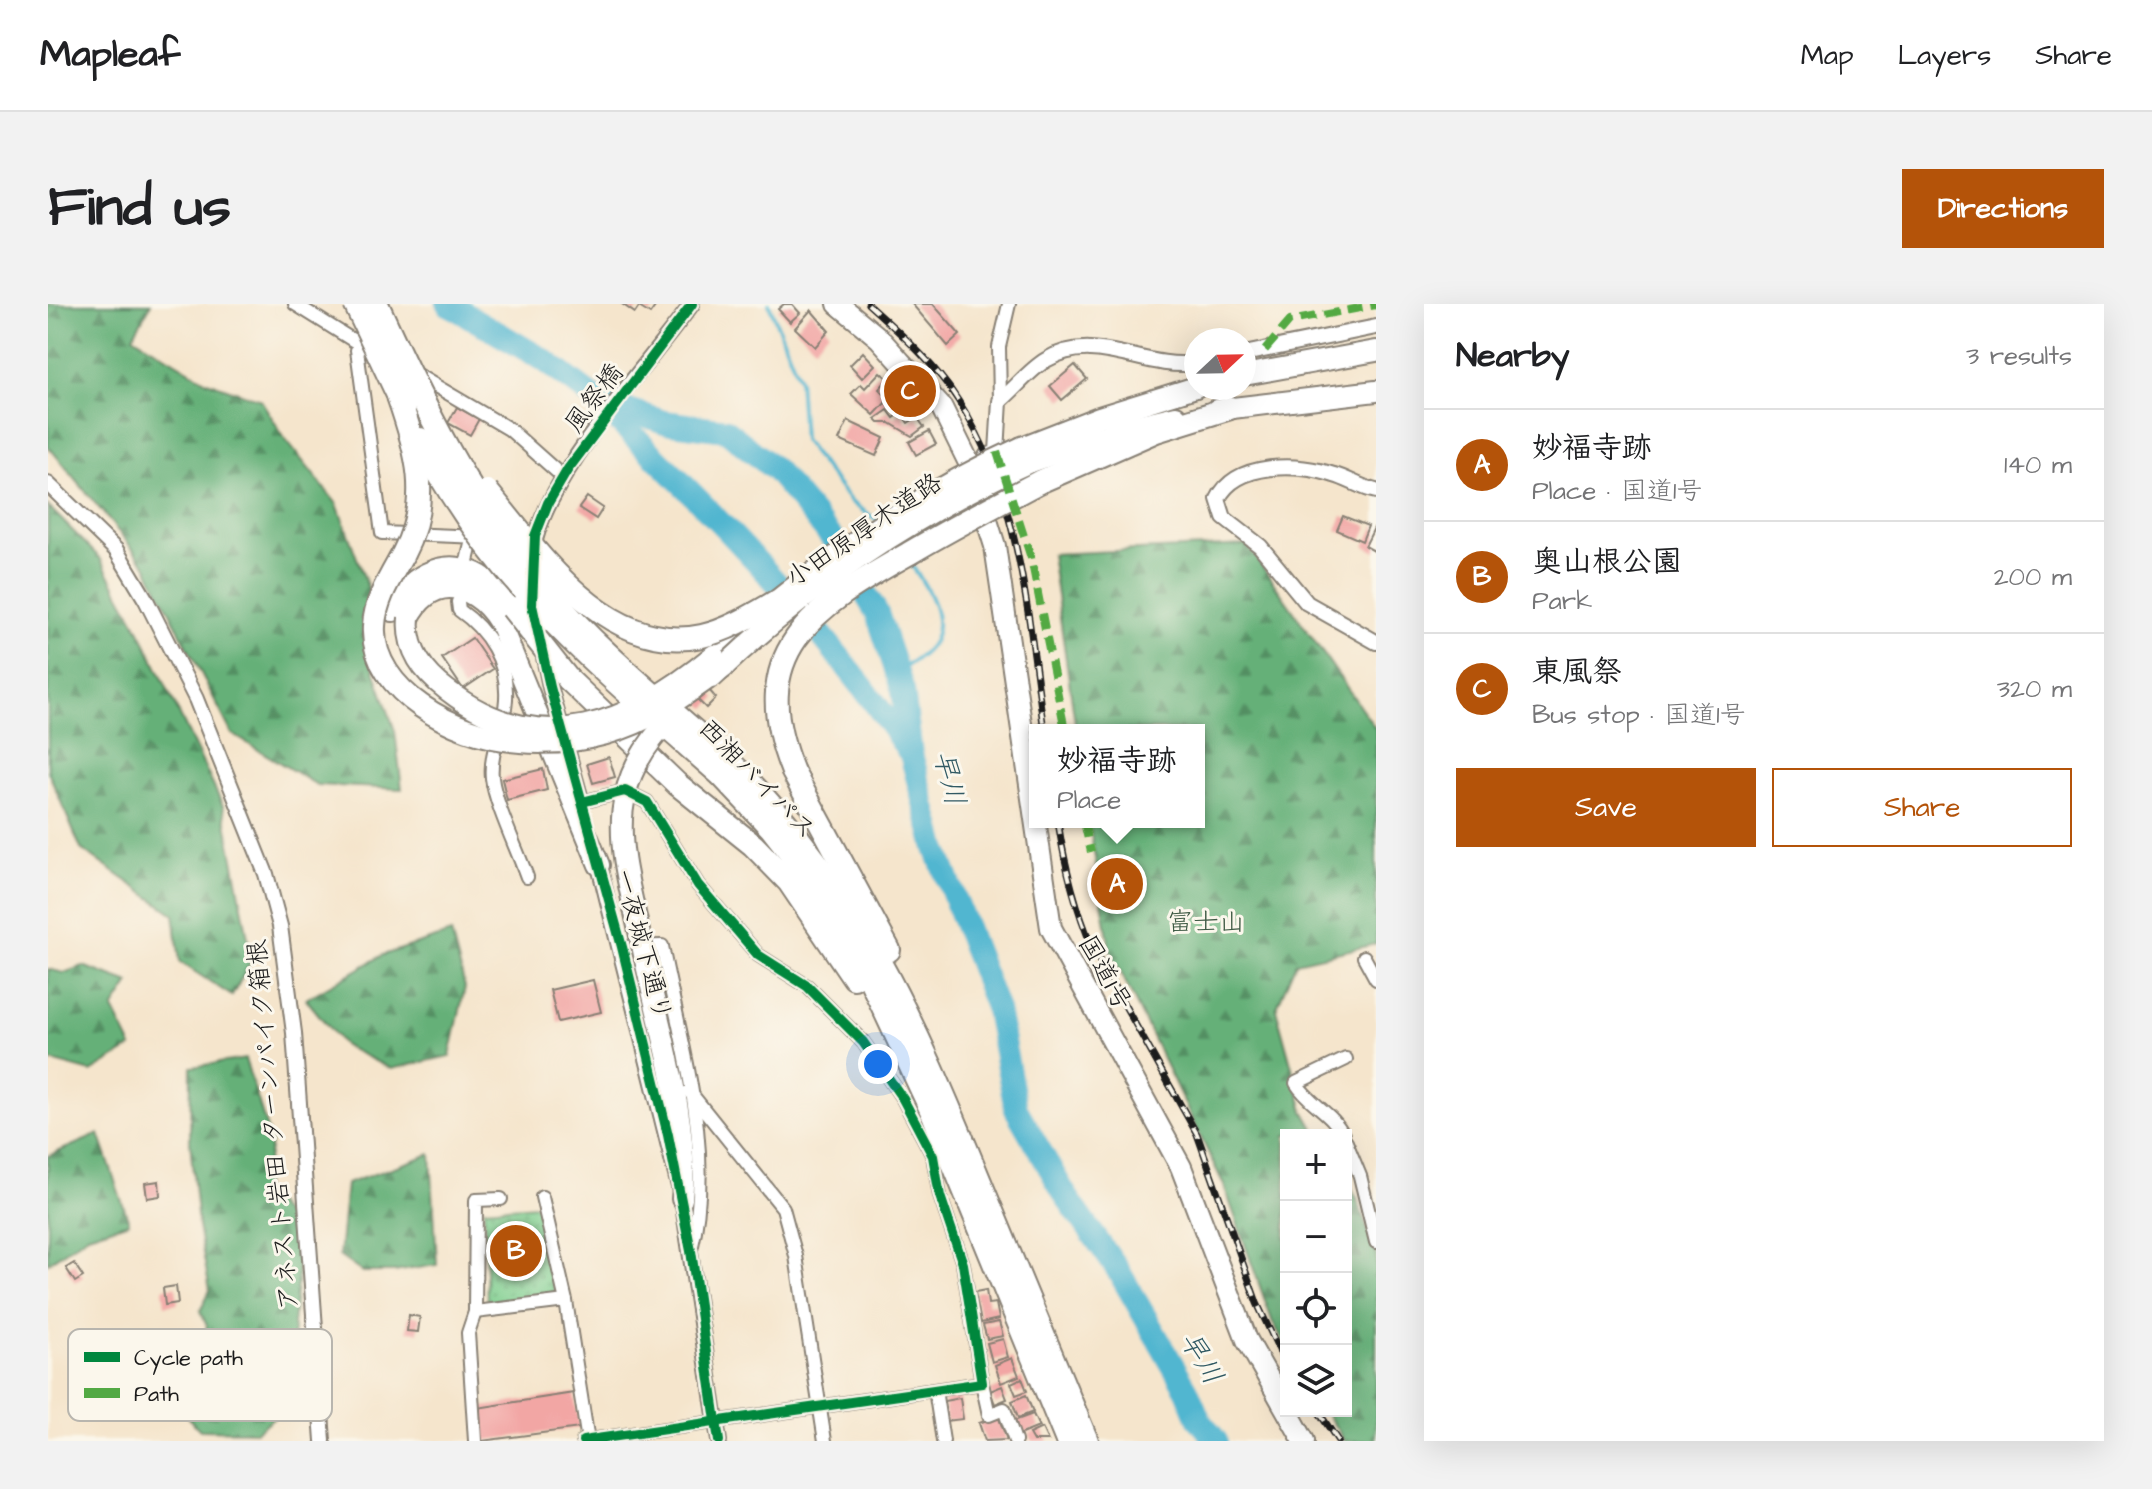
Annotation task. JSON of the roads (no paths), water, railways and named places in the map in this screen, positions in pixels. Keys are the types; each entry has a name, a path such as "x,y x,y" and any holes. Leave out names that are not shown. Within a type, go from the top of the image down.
{"highway":[{"name":"西湘バイパス","path":"355,304 398,396 455,502 519,588 580,650 787,820 845,900 932,1063 1087,1441"},
{"name":"西湘バイパス","path":"377,304 478,499 543,587 726,769 837,920 868,975 933,1114 1067,1441"},
{"name":"国道1号","path":"838,304 879,338 942,408 969,463 995,546 1029,778"},
{"path":"1256,373 1376,351"},
{"name":"小田原厚木道路","path":"682,1199 685,1169 681,1135 622,829 627,779 652,737 723,667 828,581 899,531 958,497 1029,464 1111,413 1184,391"},
{"path":"932,1063 873,915 793,772 776,722 776,700 785,657 808,621 844,591 1029,464 1142,437 1230,408 1376,391"},
{"path":"398,396 416,454 421,499 411,539 384,590 374,626 383,667 409,698 457,726 485,736 530,742 558,741 604,733 642,719 723,667"},
{"path":"429,409 481,483 552,566 579,594 618,623 659,637 701,636 740,622 775,602"},
{"name":"小田原厚木道路","path":"506,725 577,726 638,708 679,684 775,602 888,517 950,481 1029,464"},
{"path":"506,725 470,720 445,708 403,671 390,638 411,583 443,569 475,574 512,608 568,679 677,784 753,845 789,882 857,983 933,1114"},
{"path":"401,614 429,594 450,588 472,593 490,607 502,628 599,865"},
{"name":"国道1号","path":"1036,828 1051,928 1181,1167 1247,1340 1304,1441"}],"street":[{"path":"295,304 360,346 509,429 565,473"},
{"name":"風祭橋","path":"565,473 692,304"},
{"path":"969,463 997,452 999,347 1009,304"},
{"path":"1256,352 1376,327"},
{"path":"360,346 357,350 364,424 382,533 473,536 533,553"},
{"path":"1000,401 1041,363 1072,349 1106,349 1159,363 1184,363"},
{"path":"1376,491 1327,472 1289,467 1239,477 1225,487 1218,499 1224,518 1260,546 1307,603 1376,642"},
{"name":"一夜城下通り","path":"565,473 548,503 533,553 532,605 550,687 622,947 682,1199 719,1441"},
{"name":"アネスト岩田 ターンパイク箱根","path":"48,484 116,550 146,600 196,699 266,874 280,926 294,1033 315,1329"},
{"path":"467,561 473,536"},
{"path":"458,602 459,610 475,621 490,640 500,663 506,698 493,755 492,779 527,877"},
{"path":"582,802 625,791 647,802 708,897 758,955 807,986 863,1042 895,1088 933,1156 940,1196 963,1264 989,1415 1004,1409 1015,1441"},
{"path":"622,947 662,946 702,1173 700,1215 691,1251"},
{"path":"1364,957 1376,979"},
{"path":"1340,1129 1315,1108 1296,1083 1346,1059"},
{"path":"689,1091 783,1208 796,1256 825,1441"},
{"path":"1352,1157 1372,1206 1376,1242"},
{"path":"542,1197 566,1301 586,1441 982,1383"},
{"path":"475,1441 468,1333 475,1312 476,1200 501,1199"},
{"path":"475,1312 566,1301"},
{"path":"935,1390 943,1441"},
{"name":"アネスト岩田 ターンパイク箱根","path":"322,1421 323,1441"}],"waterway":[{"name":"早川","path":"448,304 544,360 594,398 664,422 726,430 775,470 833,539 877,613 903,691 911,754 936,848 997,1010 1016,1109 1066,1196 1118,1270 1187,1390 1199,1419 1216,1441"},
{"path":"769,304 799,379 803,440 851,502 878,521"},
{"path":"599,402 763,568 839,656 908,750"},
{"path":"896,673 927,650 937,629 934,605 910,563"}],"railway":[{"path":"868,304 921,354 949,387 973,426 992,467 1017,552 1043,724"},
{"path":"1059,828 1071,887 1093,949 1197,1134 1257,1303 1280,1352"},
{"path":"1322,1417 1338,1441"}],"place":[{"name":"東風祭","path":"910,391"},
{"name":"妙福寺跡","path":"1117,884"},
{"name":"奥山根公園","path":"516,1251"}],"park label":[{"name":"富士山","path":"1206,922"}]}
